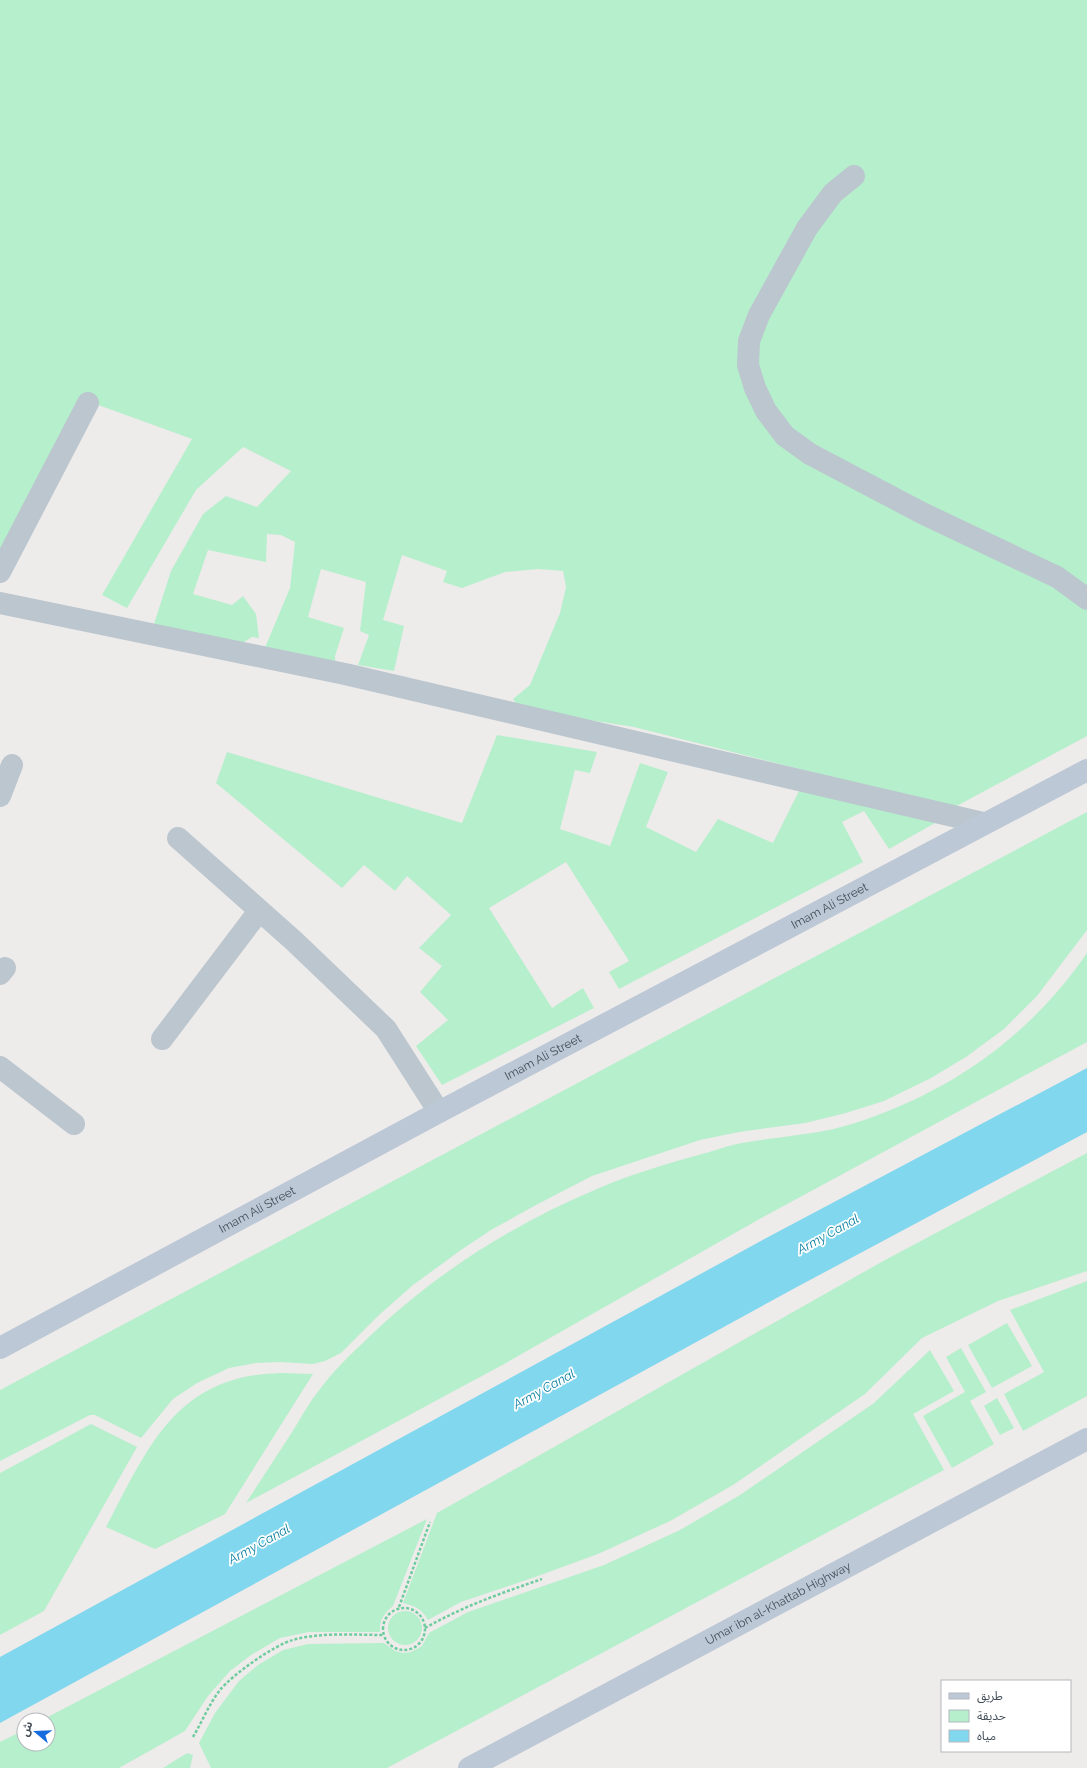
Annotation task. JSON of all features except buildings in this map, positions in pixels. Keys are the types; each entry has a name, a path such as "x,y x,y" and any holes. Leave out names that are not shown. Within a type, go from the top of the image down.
{"main road":[{"name":"Imam Ali Street","path":"0,1348 439,1112 984,823 1087,770"},
{"name":"Umar ibn al-Khattab Highway","path":"469,1768 1087,1439"}],"street":[{"path":"854,176 833,193 807,228 759,315 749,341 748,365 755,388 766,411 785,436 810,454 922,513 1057,578 1087,600"},
{"path":"0,572 88,402"},
{"path":"0,603 346,674 984,823"},
{"path":"0,796 12,765"},
{"path":"178,838 294,941 386,1029 439,1112"},
{"path":"162,1039 259,911"},
{"path":"0,1067 74,1124"}],"path":[{"path":"399,1607 430,1522"},
{"path":"425,1628 449,1614 489,1597 542,1579"},
{"path":"399,1607 414,1611 420,1615 425,1628 422,1641 417,1646 405,1651 392,1646 384,1635 385,1621 393,1610 399,1607"},
{"path":"193,1737 220,1690 242,1670 292,1640 315,1637 384,1635"}],"green space":[{"path":"0,0 1087,0 1087,736 953,808 634,727 519,709 513,699 530,685 560,613 566,587 563,571 538,569 505,572 462,588 443,582 447,571 402,555 383,620 404,626 394,671 358,665 369,635 360,631 366,582 321,569 308,617 344,628 335,656 336,671 264,650 290,588 295,542 281,535 267,534 266,562 208,550 193,594 232,605 243,596 256,614 259,638 252,637 236,647 154,624 171,571 203,514 226,496 257,507 291,471 243,447 196,490 127,608 102,595 192,439 79,398 0,558"},
{"path":"497,735 597,752 590,773 575,770 560,829 610,846 640,763 668,772 646,827 696,852 718,819 773,843 800,789 944,818 889,849 864,811 842,822 863,862 619,989 609,972 629,961 566,862 489,908 552,1008 583,988 594,1008 442,1085 416,1046 448,1020 420,992 442,966 419,948 451,915 407,876 395,891 364,865 342,888 216,783 227,752 462,823"},
{"path":"1087,812 1087,930 1037,996 1004,1029 966,1057 931,1078 884,1101 846,1113 805,1123 739,1132 700,1140 592,1176 491,1230 461,1250 413,1285 378,1316 341,1353 325,1361 313,1364 280,1362 256,1363 229,1368 197,1383 173,1399 141,1438 95,1415 90,1415 0,1461 0,1390"},
{"path":"1087,953 1087,1042 765,1216 506,1363 246,1503 313,1398 337,1368 395,1313 422,1291 477,1252 535,1218 566,1203 636,1174 737,1144 813,1133 841,1127 890,1110 924,1095 986,1058 1014,1035 1065,983"},
{"path":"1087,1153 1087,1271 998,1301 922,1338 865,1394 733,1485 670,1521 598,1554 461,1602 428,1620 418,1608 403,1603 437,1513 885,1260"},
{"path":"1087,1281 1087,1396 1023,1431 1004,1394 1044,1372 1010,1310"},
{"path":"1007,1323 1032,1366 992,1388 968,1345"},
{"path":"961,1348 986,1392 970,1401 994,1444 952,1468 923,1416 965,1392 946,1357"},
{"path":"930,1350 954,1391 913,1414 944,1470 387,1768 211,1768 199,1743 215,1713 239,1681 258,1665 283,1650 308,1644 384,1643 395,1651 403,1653 411,1652 422,1646 429,1633 468,1612 604,1565 680,1530 740,1495 874,1403"},
{"path":"281,1373 313,1374 225,1514 155,1549 106,1527 141,1461 154,1440 169,1421 187,1405 207,1391 230,1381 248,1376"},
{"path":"997,1398 1014,1428 1000,1435 984,1406"},
{"path":"91,1424 137,1447 44,1611 0,1635 0,1473"},
{"path":"427,1519 393,1606 387,1611 381,1621 380,1632 309,1632 280,1638 251,1655 230,1671 208,1696 185,1731 119,1768 0,1768 0,1742 16,1734 16,1752 56,1752 56,1713"},
{"path":"402,1611 408,1611 417,1616 421,1622 421,1634 417,1640 408,1645 402,1645 393,1640 388,1631 388,1625 393,1616"},
{"path":"187,1753 193,1755 190,1768 163,1768"}],"water":[{"name":"Army Canal","path":"1087,1068 1087,1132 795,1288 20,1712 16,1712 16,1714 0,1723 0,1657 770,1236"}]}
